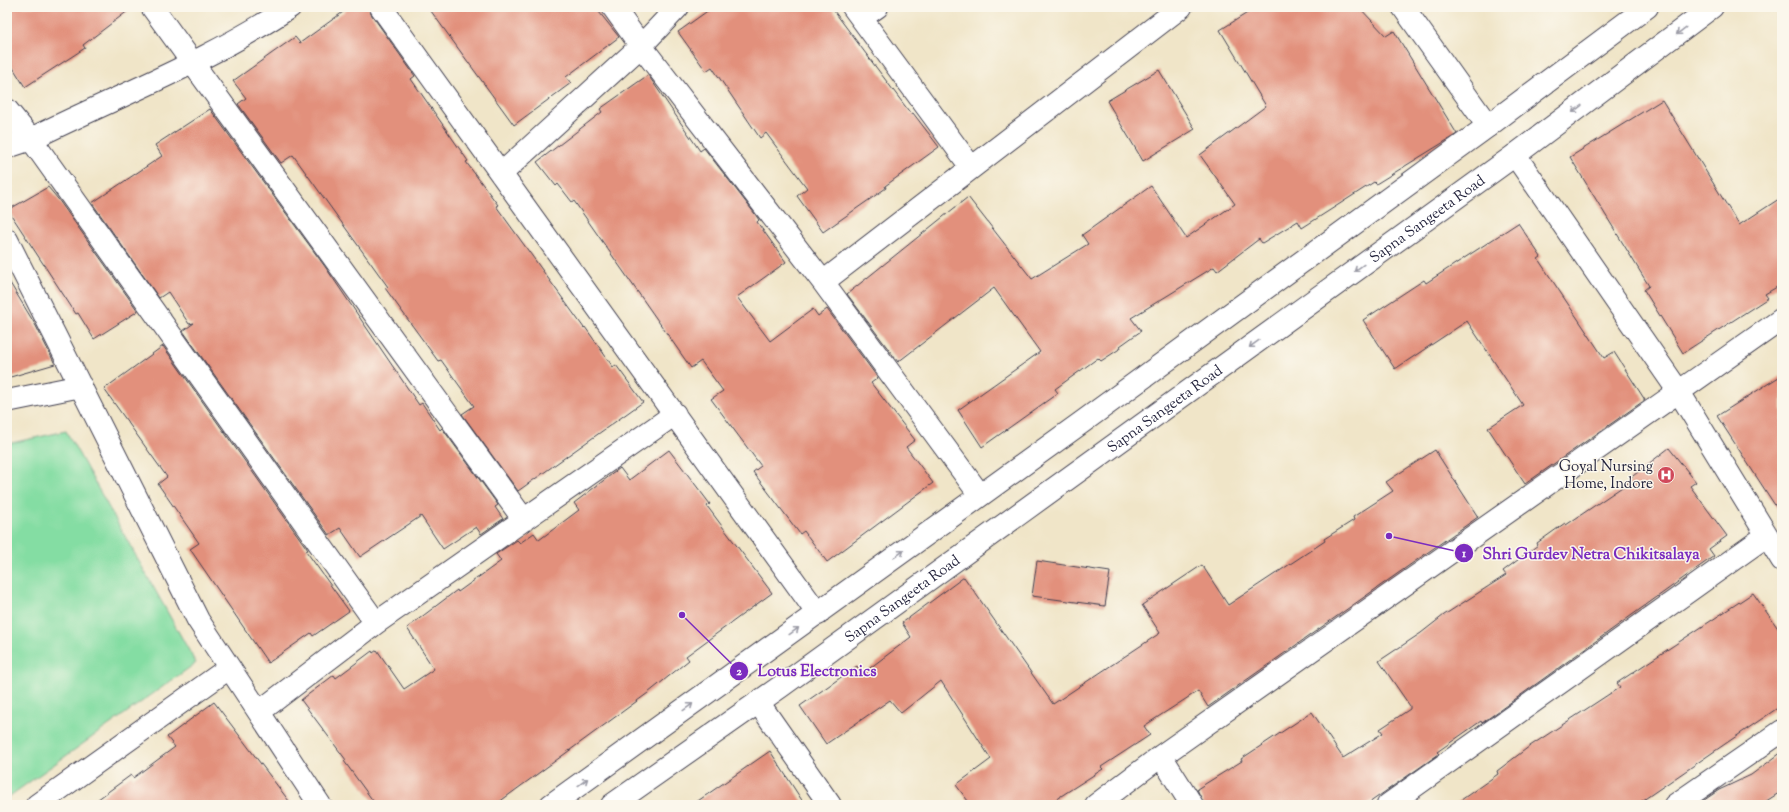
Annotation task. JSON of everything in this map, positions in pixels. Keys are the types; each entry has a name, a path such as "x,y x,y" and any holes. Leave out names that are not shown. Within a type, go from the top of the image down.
{"street":[{"path":"152,7 524,520"},
{"path":"7,146 31,140 192,62 260,27 290,7"},
{"path":"381,7 818,614"},
{"path":"613,7 641,46 823,282 980,495"},
{"path":"501,174 641,46 678,7"},
{"path":"823,282 1181,7"},
{"path":"1403,7 1488,126"},
{"path":"551,805 818,614 1488,126 1648,7"},
{"name":"Sapna Sangeeta Road","path":"612,805 758,702 1515,155 1712,7"},
{"path":"864,11 971,167"},
{"path":"7,110 31,140 376,623"},
{"path":"1515,155 1679,392 1782,560"},
{"path":"7,240 198,620 320,805"},
{"path":"1096,805 1161,756 1782,319"},
{"path":"7,401 81,386"},
{"path":"259,712 376,623 675,414"},
{"path":"1397,802 1766,536"},
{"path":"37,805 229,668"},
{"path":"758,702 830,805"},
{"path":"1675,805 1782,731"},
{"path":"1161,756 1192,805"}],"green space":[{"path":"66,431 196,663 7,798 7,444"}],"building":[{"path":"7,7 133,7 83,45 85,48 25,87 7,58"},
{"path":"350,7 369,7 371,14 415,76 411,79 468,161 466,162 498,205 496,206 613,367 616,365 643,402 518,491 462,414 474,406 441,360 438,361 385,288 388,287 293,155 281,163 238,104 246,98 233,81 295,37 300,43"},
{"path":"428,7 595,7 619,37 566,77 571,83 514,125"},
{"path":"713,7 831,7 911,114 913,113 939,147 885,186 886,188 823,232 797,196 807,188 766,133 760,138 712,67 706,71 678,32"},
{"path":"1257,7 1359,7 1386,36 1394,31 1457,134 1376,184 1374,182 1302,228 1298,221 1262,243 1259,239 1217,271 1214,267 1131,318 1141,331 1120,346 1121,348 1101,361 1098,358 1055,389 1058,393 982,447 958,410 1040,352 994,288 898,362 847,294 968,197 1032,279 1088,244 1082,235 1151,186 1186,238 1235,204 1200,155 1266,106 1220,30"},
{"path":"1159,70 1195,129 1143,161 1107,101"},
{"path":"648,75 700,151 704,148 755,214 759,220 757,222 786,262 737,297 770,341 813,309 818,316 827,309 878,378 871,383 915,440 906,447 933,483 827,562 804,531 800,534 753,472 761,466 711,399 723,391 701,361 691,368 574,201 572,202 558,184 556,186 537,162 602,112 600,109"},
{"path":"1662,100 1739,225 1782,197 1782,284 1765,294 1768,298 1683,353 1644,290 1649,286 1570,157"},
{"path":"210,109 326,268 419,405 422,403 440,430 442,428 498,505 495,507 503,519 481,534 476,527 443,549 421,516 360,557 340,528 329,535 183,331 194,323 189,324 168,292 159,298 92,203 162,156 155,145"},
{"path":"48,187 138,311 94,339 8,210"},
{"path":"1518,223 1541,257 1538,259 1604,358 1614,352 1645,400 1525,484 1488,428 1523,405 1467,321 1395,369 1363,320 1424,280 1426,283"},
{"path":"7,278 36,326 55,364 7,378"},
{"path":"163,346 308,550 306,551 349,611 313,636 311,633 268,663 190,549 199,543 158,484 167,477 104,389"},
{"path":"1782,375 1782,516 1717,416"},
{"path":"1669,448 1696,482 1690,486 1727,536 1709,549 1714,556 1482,723 1481,721 1437,752 1439,754 1366,805 1204,805 1197,789 1242,761 1241,759 1312,712 1343,758 1383,733 1380,729 1410,709 1410,706 1379,661 1421,633 1444,615 1506,575 1503,571 1538,545 1537,543 1565,523 1566,525 1631,481 1629,479"},
{"path":"669,450 710,504 707,506 772,593 686,656 689,660 648,693 495,805 376,805 344,761 346,760 301,700 334,675 336,678 372,651 373,653 377,650 404,689 434,669 407,628 457,590 458,592 501,561 496,554 517,540 520,543 534,533 539,540 579,510 574,503 620,468 629,480"},
{"path":"1435,450 1478,517 1208,707 1198,691 1144,726 1150,735 1101,767 1103,769 1047,805 971,805 956,785 991,759 941,681 901,713 890,700 826,744 800,706 857,666 862,674 911,637 902,623 964,577 1053,704 1160,633 1142,605 1202,565 1228,605 1325,541 1324,539 1354,520 1353,517 1393,491 1386,482"},
{"path":"1037,561 1110,572 1105,606 1032,596"},
{"path":"1753,593 1782,634 1782,705 1636,805 1454,805 1498,774 1497,771 1530,746 1620,687 1617,683"},
{"path":"214,702 292,805 90,805 131,775 133,778 175,747 167,737"},
{"path":"770,751 805,805 692,805"},
{"path":"1782,752 1782,791 1760,805 1697,805 1719,790 1751,775"}],"place":[{"name":"Goyal Nursing Home, Indore","path":"1666,475"},
{"name":"Shri Gurdev Netra Chikitsalaya","path":"1389,536"},
{"name":"Lotus Electronics","path":"682,615"}]}
